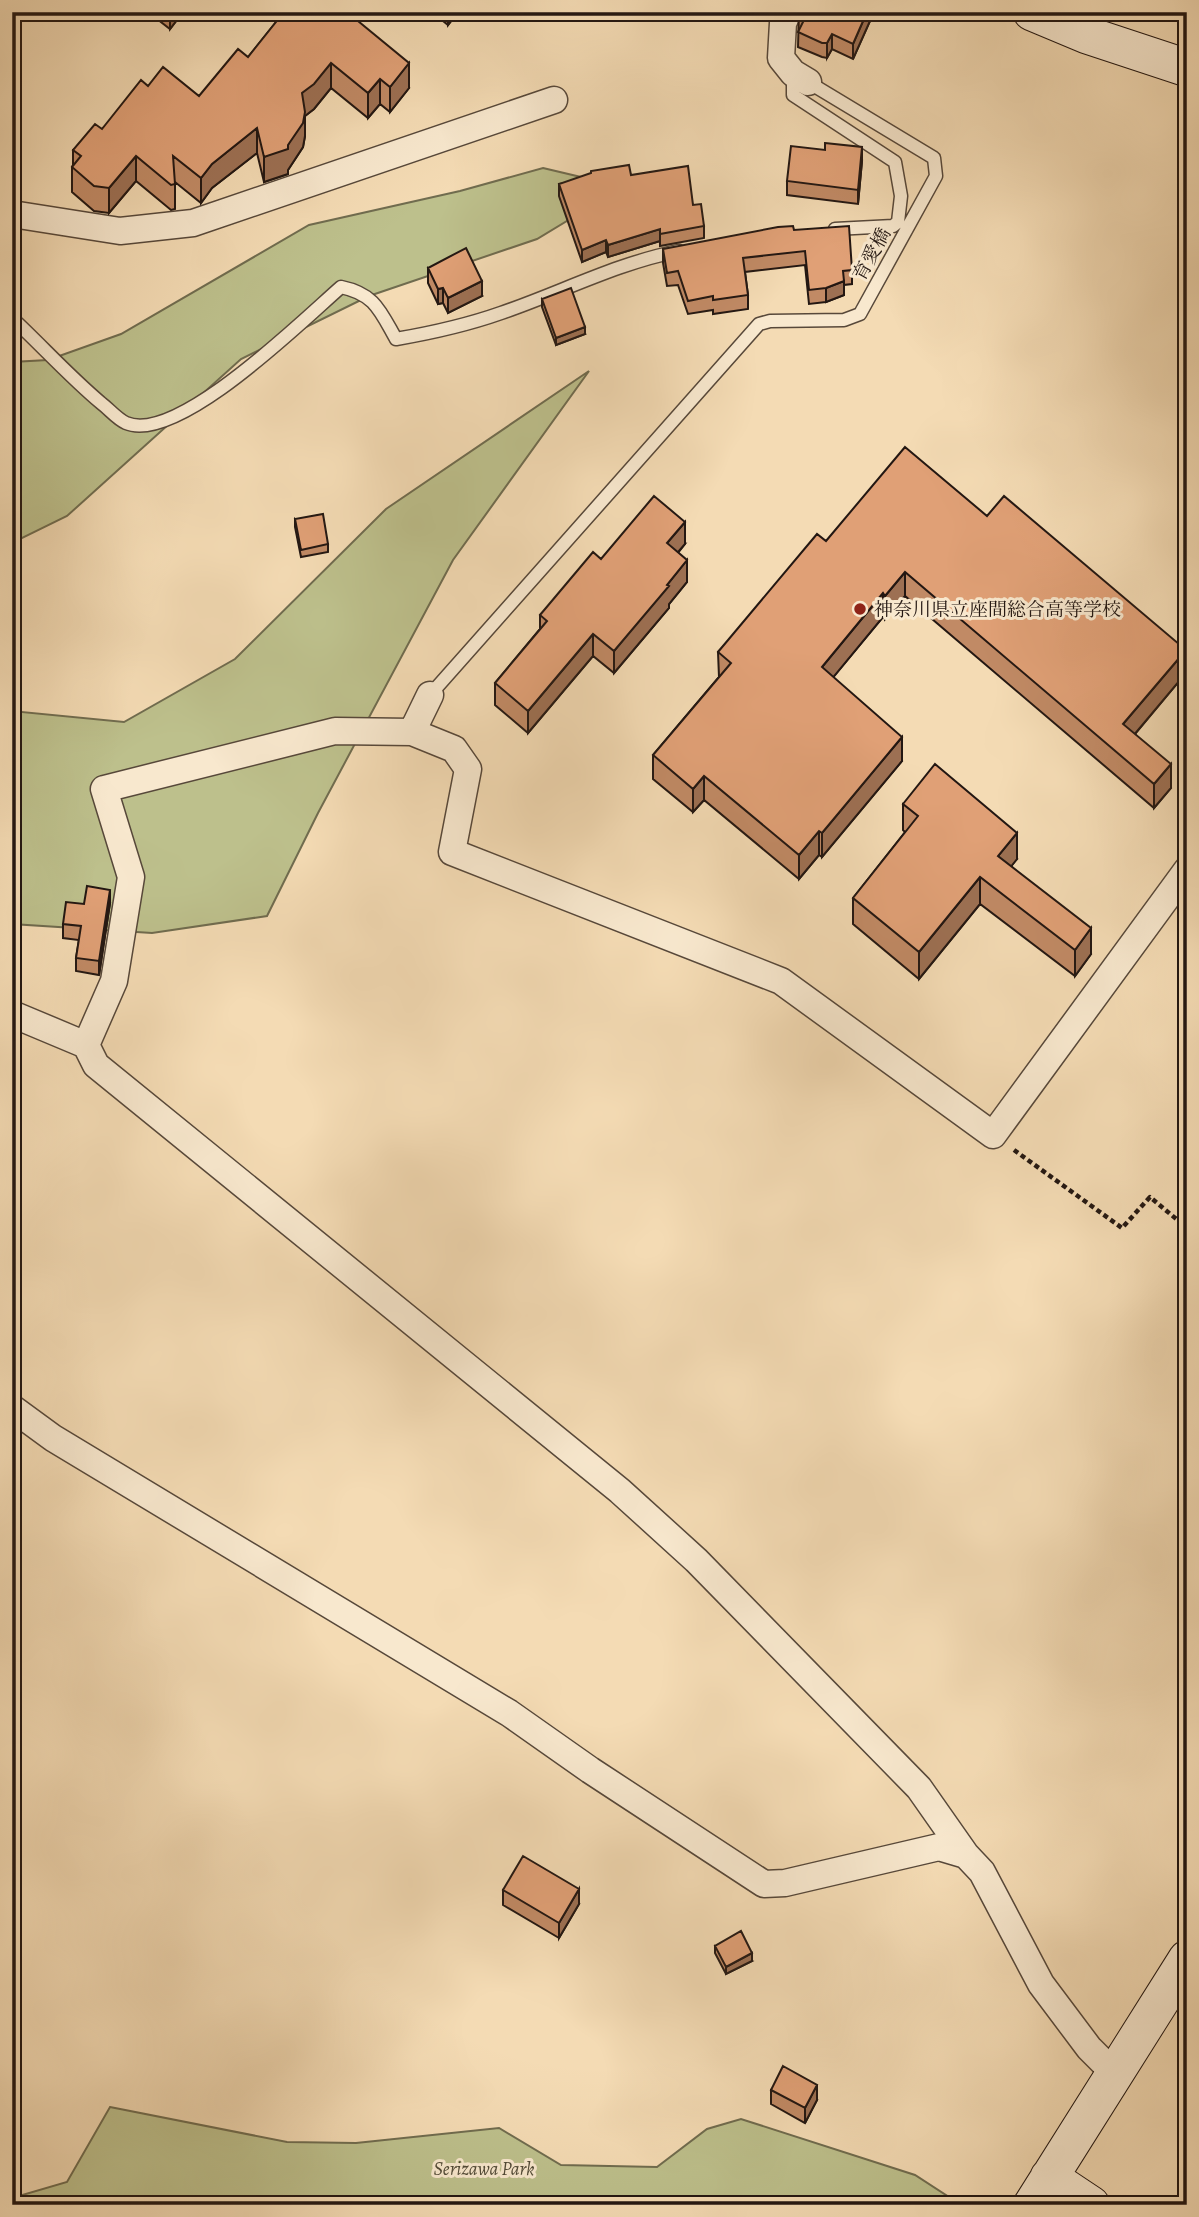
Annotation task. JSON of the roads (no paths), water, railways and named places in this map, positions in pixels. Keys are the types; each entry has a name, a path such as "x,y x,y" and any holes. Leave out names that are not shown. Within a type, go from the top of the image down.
{"street":[{"path":"789,12 783,23 781,58 800,78"},
{"path":"1032,12 1092,24 1187,68"},
{"path":"12,214 120,231 193,223 554,100"},
{"path":"412,732 430,695"},
{"path":"86,1045 114,981 131,877 104,789 335,731 412,732 454,749 468,769 452,852 781,981 993,1135 1187,870"},
{"path":"12,1014 86,1045 96,1065 621,1491 687,1551 919,1788 982,1872 1041,1984 1089,2048 1114,2073"},
{"path":"12,1408 65,1445 509,1713 590,1770 764,1884 785,1883 939,1847 967,1855"},
{"path":"1091,2205 1041,2191 1187,1959"}],"lane":[{"path":"800,78 793,94 895,163 901,196 898,222 892,226 825,229"},
{"name":"育愛橋","path":"430,695 758,324 770,321 844,320 860,314 936,176 934,158 800,78"},
{"path":"12,318 89,393 124,422 137,426 152,426 196,405 233,381 341,287 360,291 369,299 378,308 396,339 426,334 499,314 644,258 693,248"}],"place":[{"name":"神奈川県立座間総合高等学校","path":"860,609"}],"park label":[{"name":"Serizawa Park","path":"484,2168"}]}
